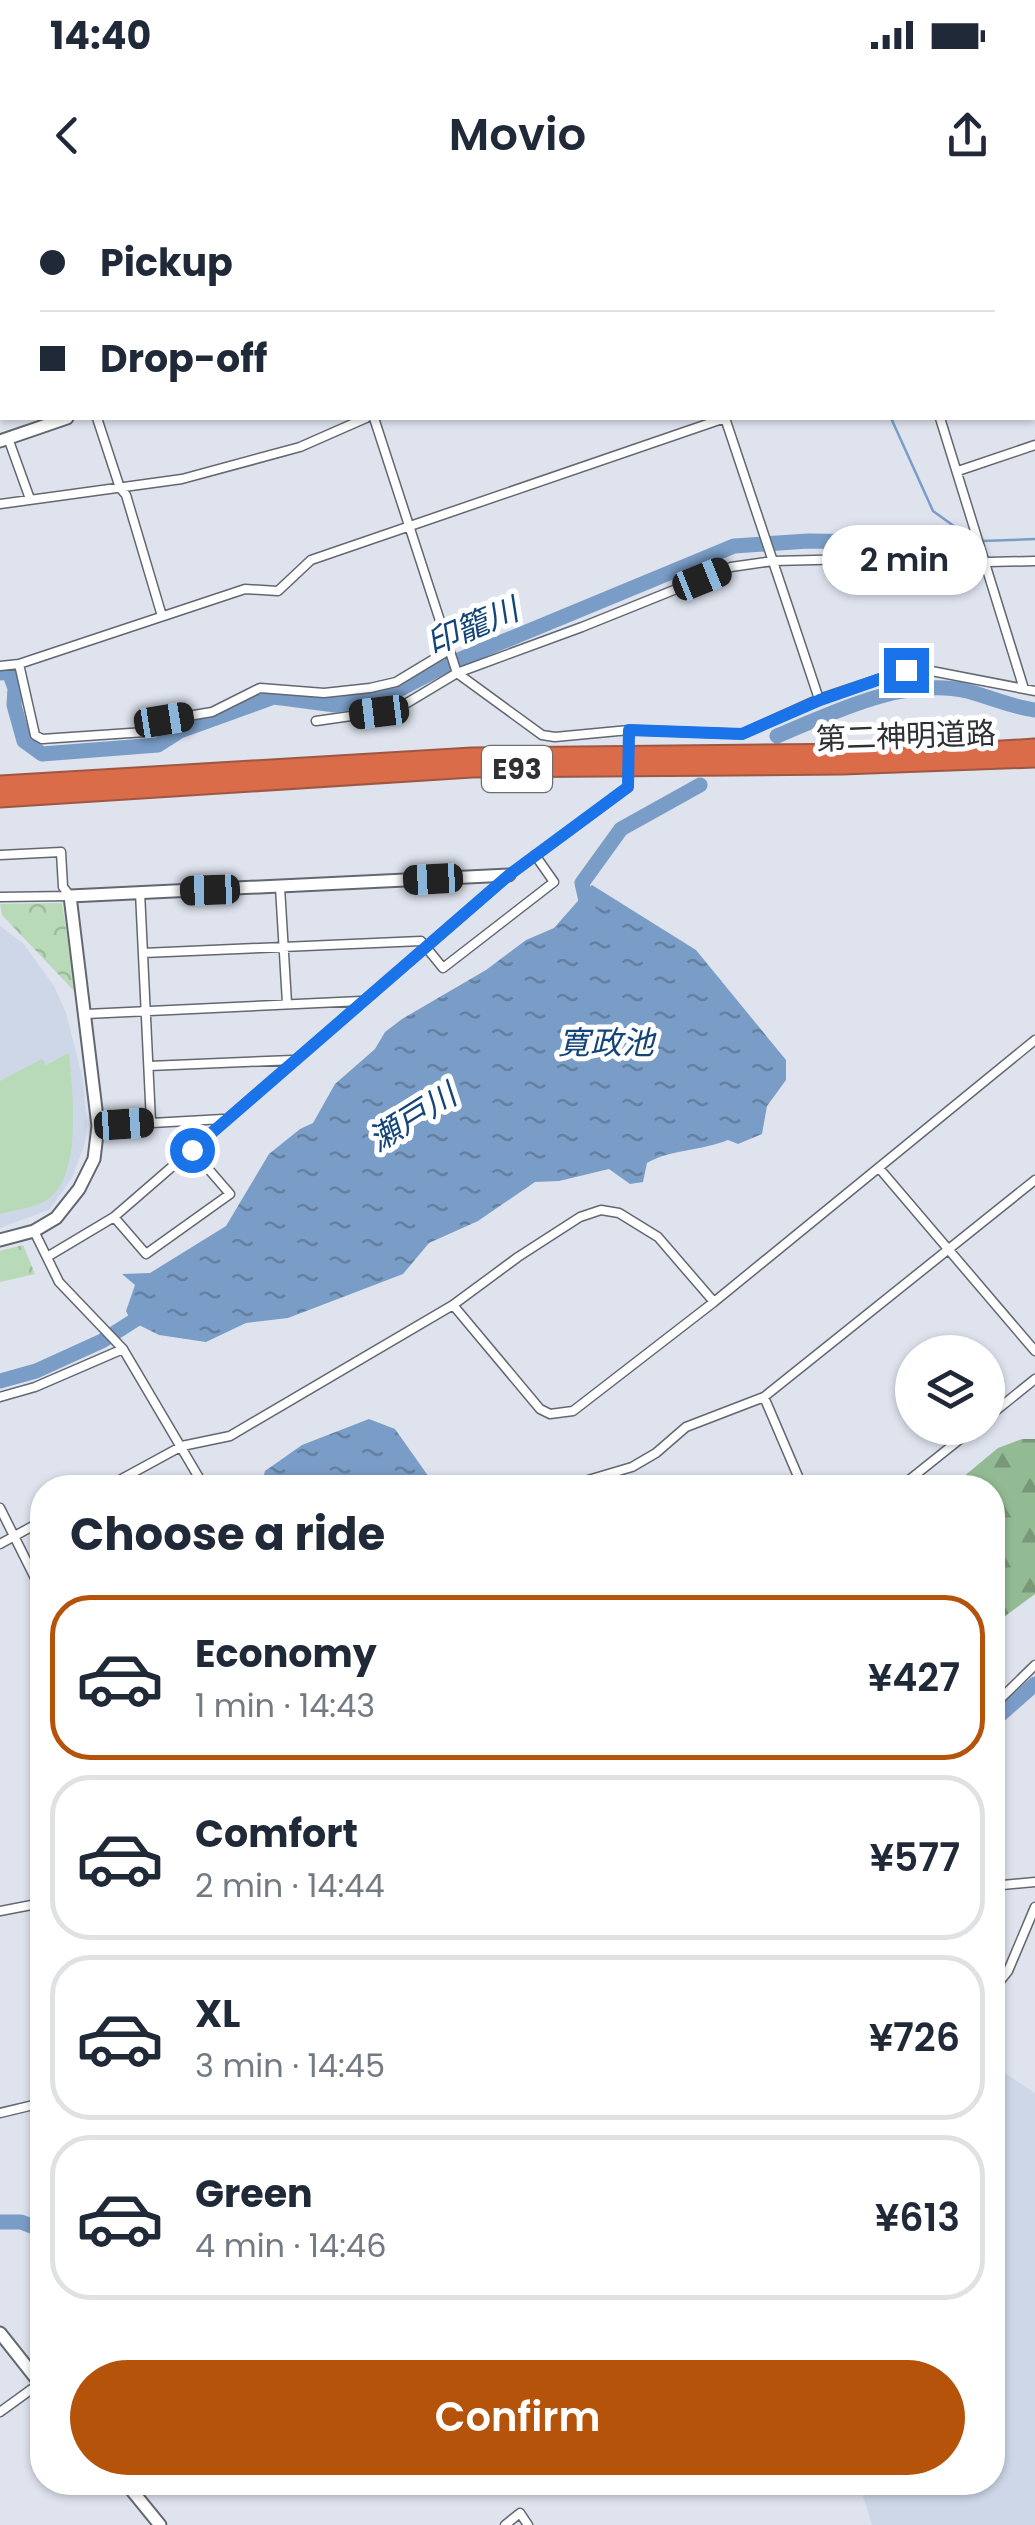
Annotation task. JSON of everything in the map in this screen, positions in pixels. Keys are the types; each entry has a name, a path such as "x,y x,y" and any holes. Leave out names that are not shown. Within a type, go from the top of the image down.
{"highway":[{"name":"第二神明道路","path":"0,784 472,756 1035,747"},
{"name":"第二神明道路","path":"0,799 472,769 1035,760"}],"street":[{"path":"30,500 4,440 61,420"},
{"path":"98,420 120,488 126,495 162,616"},
{"path":"0,504 182,479 300,447 361,420"},
{"path":"375,420 457,673 542,735 629,730 742,734 820,700 906,670 921,669 1035,692"},
{"path":"0,666 19,664 246,589 278,591 311,560 719,420"},
{"path":"726,420 820,700"},
{"path":"941,420 988,562 1024,688"},
{"path":"958,470 1035,445"},
{"path":"316,721 402,706 457,673 731,567 773,561 938,557 1035,561"},
{"path":"19,664 35,735 42,739 145,732 164,720 212,712 260,688 324,694 370,688 396,682 449,650"},
{"path":"47,1257 114,1217 509,875 628,787 629,730"},
{"path":"0,855 62,852 63,887 70,896 98,1126 94,1159 80,1189 56,1218 34,1231 0,1240"},
{"path":"143,953 420,940 442,968 554,882 534,856"},
{"path":"0,897 509,875"},
{"path":"280,887 287,1003"},
{"path":"140,892 151,1122"},
{"path":"86,1014 361,1001"},
{"path":"453,1305 540,1409 550,1414 573,1411 714,1302 1035,1040"},
{"path":"148,1066 293,1060"},
{"path":"98,1126 225,1119"},
{"path":"114,1217 146,1254 230,1194 192,1150"},
{"path":"879,1168 1035,1351"},
{"path":"605,1475 632,1467 656,1453 686,1427 764,1397 1035,1180"},
{"path":"130,1475 182,1446 230,1436 453,1305 580,1217 601,1210 619,1213 658,1236 714,1302"},
{"path":"34,1231 59,1282 122,1348 198,1475"},
{"path":"0,1397 122,1348"},
{"path":"1005,1402 1035,1378"},
{"path":"764,1397 797,1475"},
{"path":"915,1475 953,1445"},
{"path":"0,1508 30,1567"},
{"path":"0,1544 30,1528"},
{"path":"1005,1694 1035,1665"},
{"path":"1005,1885 1035,1882"},
{"path":"0,1910 30,1905"},
{"path":"1005,1975 1035,1907"},
{"path":"0,2114 30,2106"},
{"path":"0,2333 30,2371"},
{"path":"0,2412 30,2392"},
{"path":"136,2495 160,2525"},
{"path":"505,2525 520,2514 528,2525"}],"shaded area":[{"path":"0,926 23,943 54,986 66,1013 83,1079 87,1125 72,1178 49,1210 0,1228"},
{"path":"1005,2073 1035,2093 1035,2525 872,2525 863,2495 1005,2495"}],"green space":[{"path":"62,903 76,993 2,915 0,904"},
{"path":"69,1053 73,1133 66,1174 45,1201 0,1214 0,1081 42,1059 46,1065"},
{"path":"23,1245 35,1274 0,1282 0,1251"},
{"path":"1022,1439 1035,1439 1035,1594 1005,1616 1005,1475 965,1475 998,1448"}],"water":[{"name":"寛政池","path":"592,885 696,950 786,1060 786,1080 767,1106 762,1134 738,1144 728,1140 656,1158 647,1163 643,1182 630,1184 609,1169 559,1181 535,1182 478,1221 429,1243 403,1274 288,1318 246,1323 206,1342 159,1335 131,1321 126,1311 135,1285 122,1274 150,1273 226,1226 269,1154 313,1123 335,1084 375,1049 385,1032 486,970 526,940 554,928"},
{"path":"369,1419 395,1429 428,1475 264,1475 302,1445"}],"waterway":[{"path":"892,420 933,511 958,529 965,543 974,542"},
{"path":"982,541 1035,539"},
{"name":"印籠川","path":"0,673 9,672 15,688 14,705 24,741 42,754 158,745 180,731 274,697 335,705 385,697 444,666 734,546 808,541 965,543"},
{"name":"瀬戸川","path":"777,736 870,699 918,689 967,691 1035,710"},
{"name":"瀬戸川","path":"589,914 582,883 621,829 700,785"},
{"name":"瀬戸川","path":"0,1381 36,1371 102,1341 149,1311"},
{"path":"1005,1711 1035,1684"},
{"path":"0,2222 30,2225"}],"route":[{"path":"192,1150 509,875 628,787 629,730 742,734 820,700 906,670"}]}
